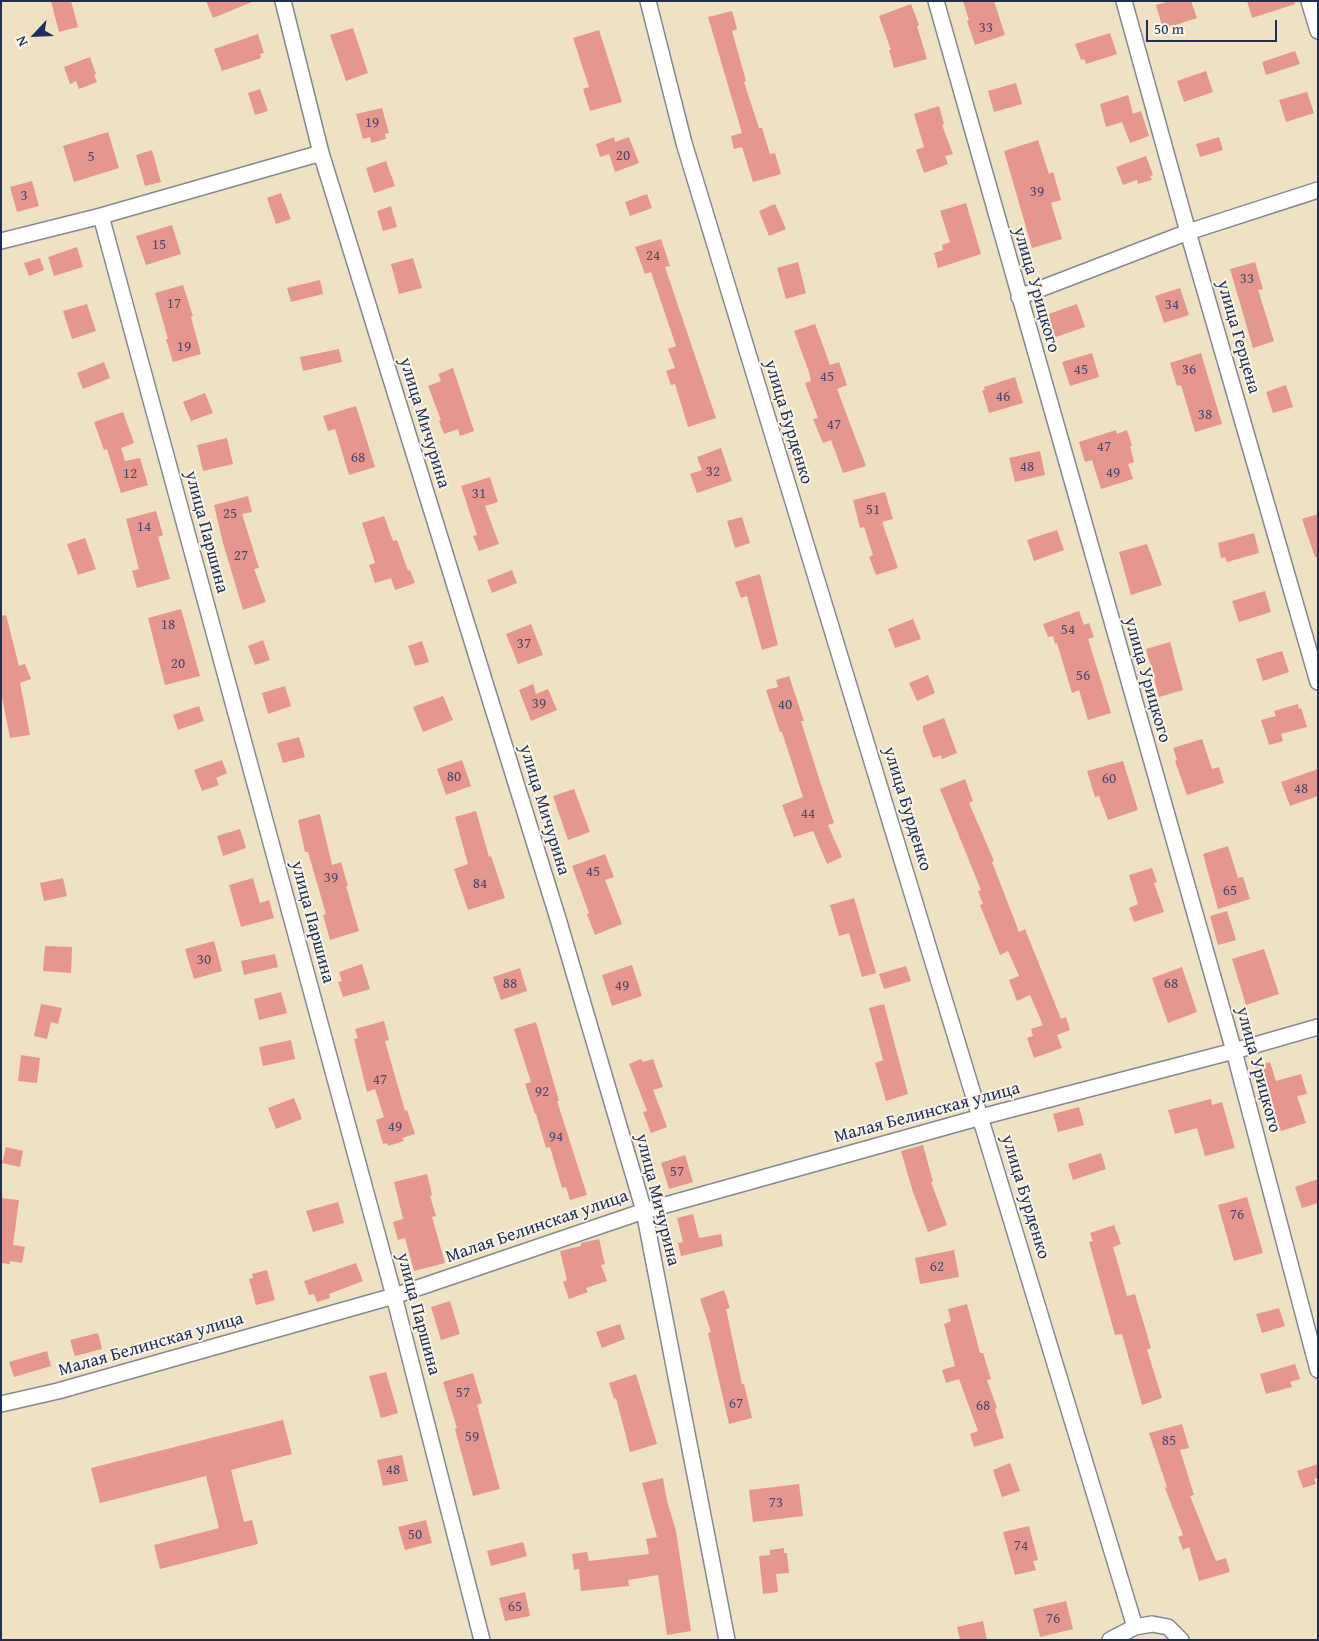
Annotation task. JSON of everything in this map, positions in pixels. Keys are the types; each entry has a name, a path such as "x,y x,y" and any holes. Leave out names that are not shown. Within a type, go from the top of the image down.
{"street":[{"name":"улица Мичурина","path":"283,1 321,153 559,922 644,1211 726,1640"},
{"name":"улица Бурденко","path":"648,1 684,143 1135,1627"},
{"name":"улица Урицкого","path":"936,1 1018,297 1234,1051 1318,1370"},
{"name":"улица Герцена","path":"1124,1 1188,232 1318,682"},
{"path":"1310,1 1318,31"},
{"path":"1,241 101,216 321,153"},
{"path":"1018,297 1188,232 1318,190"},
{"name":"улица Паршина","path":"101,216 394,1296 482,1640"},
{"name":"Малая Белинская улица","path":"1,1404 58,1391 394,1296 644,1211 981,1117 1234,1051 1318,1027"},
{"path":"1110,1640 1135,1627 1152,1624 1168,1627 1181,1640"}],"building":[{"path":"51,1 71,1 78,27 59,32"},
{"path":"206,1 252,1 252,2 213,18"},
{"path":"963,1 994,1 1005,35 975,45"},
{"path":"1170,1 1191,1 1197,18 1163,29 1156,5"},
{"path":"1247,1 1294,1 1295,4 1252,18"},
{"path":"911,4 919,25 917,26 927,59 894,68 889,50 891,50 879,16"},
{"path":"732,11 737,29 732,31 746,81 744,82 759,128 762,128 770,154 775,153 781,174 753,182 742,147 734,149 731,136 742,133 708,17"},
{"path":"353,28 368,73 346,81 330,35"},
{"path":"599,30 622,102 590,111 583,89 589,87 573,38"},
{"path":"1110,33 1117,54 1086,64 1084,59 1081,60 1075,44"},
{"path":"258,34 264,53 260,54 261,58 222,71 214,49"},
{"path":"1295,51 1300,64 1266,75 1262,62"},
{"path":"90,57 97,82 79,89 76,81 70,84 64,67"},
{"path":"1206,71 1213,92 1184,102 1177,81"},
{"path":"1016,83 1022,104 994,112 988,91"},
{"path":"260,89 268,111 255,115 248,93"},
{"path":"1307,92 1314,113 1286,122 1279,100"},
{"path":"1128,95 1133,114 1141,111 1149,136 1130,143 1122,122 1106,127 1100,104"},
{"path":"939,106 944,124 942,125 953,154 945,156 948,164 924,173 916,150 924,147 914,114"},
{"path":"382,108 389,133 385,134 386,139 371,143 370,137 363,139 356,114"},
{"path":"108,132 119,168 74,182 63,146"},
{"path":"614,137 615,142 629,137 639,163 615,172 609,154 600,157 596,144"},
{"path":"1219,137 1223,150 1200,157 1196,144"},
{"path":"1038,140 1049,174 1053,172 1061,200 1051,203 1062,239 1032,248 1004,151"},
{"path":"152,150 161,182 145,186 136,155"},
{"path":"1146,156 1153,175 1150,176 1152,180 1138,184 1137,180 1123,185 1116,167"},
{"path":"386,161 395,186 374,193 366,168"},
{"path":"32,181 39,206 17,212 10,187"},
{"path":"281,193 291,219 276,224 267,198"},
{"path":"647,194 652,208 630,216 625,202"},
{"path":"966,203 981,254 938,268 934,253 943,250 942,245 950,242 940,211"},
{"path":"775,204 786,229 769,236 759,211"},
{"path":"391,206 397,227 383,231 377,211"},
{"path":"172,225 181,254 146,265 136,236"},
{"path":"661,239 670,266 665,267 716,418 688,427 675,384 671,385 666,371 675,368 668,349 676,346 651,272 645,274 635,247"},
{"path":"77,247 83,267 54,276 48,257"},
{"path":"40,258 44,270 29,276 24,263"},
{"path":"413,258 422,288 399,294 391,264"},
{"path":"798,262 806,293 786,299 777,268"},
{"path":"1255,262 1263,289 1258,290 1274,341 1253,348 1230,269"},
{"path":"320,280 323,294 291,302 287,288"},
{"path":"183,285 193,316 191,317 201,354 173,362 155,293"},
{"path":"1180,288 1189,315 1164,323 1155,296"},
{"path":"87,304 96,331 72,339 63,311"},
{"path":"1077,304 1085,327 1050,339 1043,316"},
{"path":"815,324 830,365 839,362 847,385 837,389 866,466 843,473 831,440 823,443 813,419 818,418 805,383 811,381 794,331"},
{"path":"339,349 342,362 303,371 300,357"},
{"path":"1092,353 1099,377 1070,386 1062,362"},
{"path":"1201,353 1222,424 1195,432 1181,385 1177,386 1170,363"},
{"path":"104,362 110,378 83,389 77,373"},
{"path":"453,368 474,431 460,436 458,429 444,434 439,421 441,420 428,386 441,381 438,374"},
{"path":"1015,377 1023,403 989,413 982,390 985,390 984,387"},
{"path":"1286,385 1293,407 1273,413 1266,392"},
{"path":"205,393 213,413 191,421 183,402"},
{"path":"356,406 375,467 349,475 335,429 328,431 323,416"},
{"path":"123,412 134,443 121,448 125,461 140,458 148,485 121,493 107,449 104,450 94,422"},
{"path":"1116,430 1117,434 1127,430 1134,462 1128,464 1133,479 1101,489 1092,460 1085,462 1079,442"},
{"path":"227,438 233,464 203,471 197,445"},
{"path":"721,448 732,481 697,493 690,474 702,470 697,457"},
{"path":"1040,451 1045,475 1015,482 1009,458"},
{"path":"490,477 498,502 485,506 499,544 479,551 473,536 477,535 461,486"},
{"path":"885,492 893,519 882,522 898,568 876,575 869,557 873,555 864,527 860,528 853,500"},
{"path":"248,496 252,512 242,514 259,568 254,569 266,602 243,610 214,505"},
{"path":"156,511 163,535 158,537 170,579 137,588 132,571 139,569 126,519"},
{"path":"1318,514 1318,557 1315,557 1302,519"},
{"path":"384,516 393,541 397,540 408,571 410,570 415,583 395,590 391,578 375,583 369,565 375,563 362,523"},
{"path":"742,517 750,543 735,548 727,521"},
{"path":"1057,530 1064,550 1034,561 1027,540"},
{"path":"1254,533 1259,553 1227,562 1225,557 1221,558 1218,543"},
{"path":"85,538 96,569 78,575 67,544"},
{"path":"1147,544 1162,585 1131,595 1119,552"},
{"path":"512,570 517,583 492,593 487,580"},
{"path":"760,574 778,645 762,650 747,596 741,598 735,582"},
{"path":"1265,591 1271,612 1239,622 1232,601"},
{"path":"181,609 200,676 165,685 148,618"},
{"path":"1079,611 1084,625 1089,623 1094,637 1088,639 1111,713 1088,720 1079,690 1072,693 1057,643 1055,644 1053,636 1048,637 1043,624"},
{"path":"6,615 19,666 25,664 31,679 20,683 30,735 10,738 1,692 1,616"},
{"path":"913,619 921,639 895,648 888,629"},
{"path":"531,624 543,655 518,664 506,634"},
{"path":"263,640 270,660 255,665 248,646"},
{"path":"422,641 429,662 415,666 408,646"},
{"path":"1170,642 1183,690 1159,697 1146,649"},
{"path":"1282,651 1289,672 1263,681 1256,659"},
{"path":"928,675 935,693 917,701 909,683"},
{"path":"789,676 804,721 801,721 834,823 828,825 842,857 827,864 813,831 794,837 782,805 803,797 766,690 778,687 776,680"},
{"path":"533,684 536,694 548,689 557,710 531,721 519,690"},
{"path":"285,686 291,706 268,714 262,693"},
{"path":"443,696 453,720 423,732 413,707"},
{"path":"1298,704 1307,727 1281,734 1283,741 1269,745 1261,720 1276,716 1274,711"},
{"path":"199,706 204,721 178,730 173,715"},
{"path":"944,718 957,753 942,759 941,755 933,758 923,726"},
{"path":"299,737 305,757 283,763 277,743"},
{"path":"1202,739 1212,769 1219,767 1224,783 1187,795 1175,761 1177,760 1173,748"},
{"path":"222,760 227,773 216,778 219,785 202,791 194,770"},
{"path":"462,760 471,786 446,795 437,769"},
{"path":"1123,761 1138,810 1108,820 1099,796 1095,797 1087,771"},
{"path":"1318,769 1318,796 1290,806 1281,782"},
{"path":"965,779 973,801 969,803 994,861 992,862 1019,932 1025,929 1061,1019 1066,1017 1070,1030 1057,1035 1062,1048 1034,1058 1027,1038 1033,1036 1031,1029 1043,1025 1030,995 1017,1001 1009,980 1019,976 1008,951 1000,955 980,905 983,904 978,891 981,890 940,789"},
{"path":"574,789 590,832 568,840 553,796"},
{"path":"476,811 489,857 491,856 505,898 468,910 454,869 468,864 455,817"},
{"path":"320,814 332,865 341,862 359,931 330,940 323,915 326,914 308,852 305,852 298,820"},
{"path":"240,829 246,848 223,856 217,836"},
{"path":"1228,846 1238,878 1243,877 1250,899 1218,909 1203,854"},
{"path":"605,854 614,877 605,880 622,924 595,935 572,866"},
{"path":"1152,868 1157,882 1154,883 1164,912 1134,922 1129,908 1138,904 1129,875"},
{"path":"63,878 67,896 44,901 40,883"},
{"path":"253,878 260,903 269,900 274,918 241,927 229,885"},
{"path":"854,898 876,973 862,977 849,933 839,936 830,905"},
{"path":"1227,911 1236,940 1218,945 1210,916"},
{"path":"214,941 222,971 194,979 185,949"},
{"path":"45,946 72,947 71,973 43,971"},
{"path":"1264,949 1279,994 1246,1005 1232,959"},
{"path":"275,954 278,967 244,975 241,961"},
{"path":"362,964 370,989 343,997 338,982 342,981 339,972"},
{"path":"632,965 642,996 612,1006 602,975"},
{"path":"906,966 911,981 884,989 879,974"},
{"path":"1182,967 1197,1012 1168,1023 1152,978"},
{"path":"520,968 527,991 501,1000 493,977"},
{"path":"281,992 287,1013 259,1020 254,999"},
{"path":"41,1004 62,1008 58,1024 51,1022 47,1039 34,1036"},
{"path":"884,1004 908,1094 886,1101 875,1063 883,1060 869,1008"},
{"path":"384,1021 389,1040 385,1041 405,1111 407,1110 415,1134 402,1138 404,1141 388,1146 387,1143 383,1144 376,1120 384,1117 375,1089 367,1092 354,1039 358,1038 355,1029"},
{"path":"536,1022 559,1101 557,1101 587,1195 570,1200 566,1187 562,1188 550,1147 546,1148 525,1084 531,1082 514,1029"},
{"path":"291,1040 295,1059 263,1066 259,1047"},
{"path":"21,1055 40,1058 37,1083 18,1081"},
{"path":"641,1059 643,1062 653,1059 663,1087 653,1090 667,1127 651,1133 643,1112 647,1111 629,1064"},
{"path":"1270,1062 1276,1081 1301,1074 1307,1094 1297,1096 1306,1123 1281,1131 1272,1104 1268,1105 1255,1066"},
{"path":"294,1098 302,1119 276,1129 268,1108"},
{"path":"1211,1099 1212,1105 1222,1102 1235,1148 1205,1156 1197,1128 1175,1134 1168,1110"},
{"path":"1079,1107 1084,1125 1058,1132 1053,1114"},
{"path":"923,1145 933,1182 931,1182 947,1225 928,1232 913,1192 901,1151"},
{"path":"6,1147 23,1151 20,1167 2,1163"},
{"path":"1101,1153 1106,1169 1073,1180 1068,1164"},
{"path":"685,1155 693,1182 669,1189 661,1163"},
{"path":"427,1174 432,1195 430,1196 436,1216 432,1217 445,1263 414,1271 405,1238 398,1240 393,1222 403,1219 394,1182"},
{"path":"1318,1179 1318,1203 1302,1208 1295,1187"},
{"path":"1247,1197 1263,1253 1234,1261 1218,1205"},
{"path":"1,1198 19,1200 13,1245 25,1247 22,1263 10,1261 10,1264 1,1263"},
{"path":"338,1202 344,1223 313,1232 306,1211"},
{"path":"693,1214 699,1238 721,1234 723,1246 681,1256 678,1243 683,1242 677,1218"},
{"path":"1114,1225 1121,1244 1113,1247 1127,1296 1135,1294 1151,1348 1147,1350 1162,1398 1142,1405 1122,1334 1115,1335 1089,1242 1093,1241 1090,1233"},
{"path":"599,1239 605,1264 601,1265 607,1281 586,1288 588,1292 569,1299 563,1282 567,1280 560,1251"},
{"path":"954,1250 959,1277 920,1284 915,1258"},
{"path":"356,1263 363,1281 329,1294 330,1298 317,1302 314,1294 309,1295 304,1281"},
{"path":"267,1270 275,1300 256,1305 249,1279 253,1278 252,1274"},
{"path":"724,1290 730,1308 726,1309 742,1384 744,1384 752,1418 729,1424 708,1333 711,1332 700,1299"},
{"path":"450,1301 460,1334 441,1340 431,1307"},
{"path":"967,1304 980,1353 983,1353 991,1379 987,1380 997,1408 995,1409 1004,1438 974,1447 970,1434 978,1431 959,1379 946,1383 942,1370 955,1366 944,1324 951,1321 948,1309"},
{"path":"1279,1308 1285,1326 1262,1333 1256,1314"},
{"path":"620,1324 625,1339 602,1348 596,1332"},
{"path":"98,1333 102,1349 75,1356 70,1340"},
{"path":"47,1351 51,1366 14,1377 9,1362"},
{"path":"1295,1364 1300,1379 1290,1382 1292,1387 1266,1394 1260,1374"},
{"path":"386,1372 398,1413 381,1418 369,1376"},
{"path":"473,1373 482,1403 477,1405 500,1489 473,1496 455,1429 457,1428 443,1382"},
{"path":"636,1374 657,1444 630,1452 616,1398 614,1399 609,1383"},
{"path":"283,1420 292,1454 231,1470 244,1522 252,1520 258,1544 160,1569 154,1545 219,1528 206,1476 100,1503 91,1468"},
{"path":"1182,1424 1189,1448 1180,1450 1194,1495 1190,1496 1216,1561 1226,1558 1230,1572 1199,1581 1189,1547 1183,1550 1178,1537 1183,1535 1165,1488 1167,1487 1149,1433"},
{"path":"402,1455 408,1481 383,1486 377,1460"},
{"path":"1010,1463 1020,1491 1002,1497 993,1470"},
{"path":"1318,1464 1318,1478 1314,1479 1316,1484 1303,1488 1297,1471"},
{"path":"663,1478 667,1501 676,1531 691,1631 667,1635 658,1575 628,1580 629,1586 581,1591 579,1569 574,1570 572,1554 587,1552 589,1561 649,1554 646,1539 657,1537 642,1483"},
{"path":"799,1484 803,1516 753,1522 749,1490"},
{"path":"426,1520 432,1543 405,1550 398,1527"},
{"path":"1029,1526 1038,1560 1033,1561 1036,1570 1015,1575 1003,1532"},
{"path":"523,1542 527,1556 491,1566 487,1551"},
{"path":"784,1548 784,1553 787,1553 789,1573 776,1574 778,1592 763,1594 759,1556 770,1555 770,1550"},
{"path":"525,1592 530,1616 505,1621 499,1598"},
{"path":"1066,1601 1073,1629 1040,1637 1033,1609"},
{"path":"983,1621 987,1640 960,1640 957,1627"}]}
